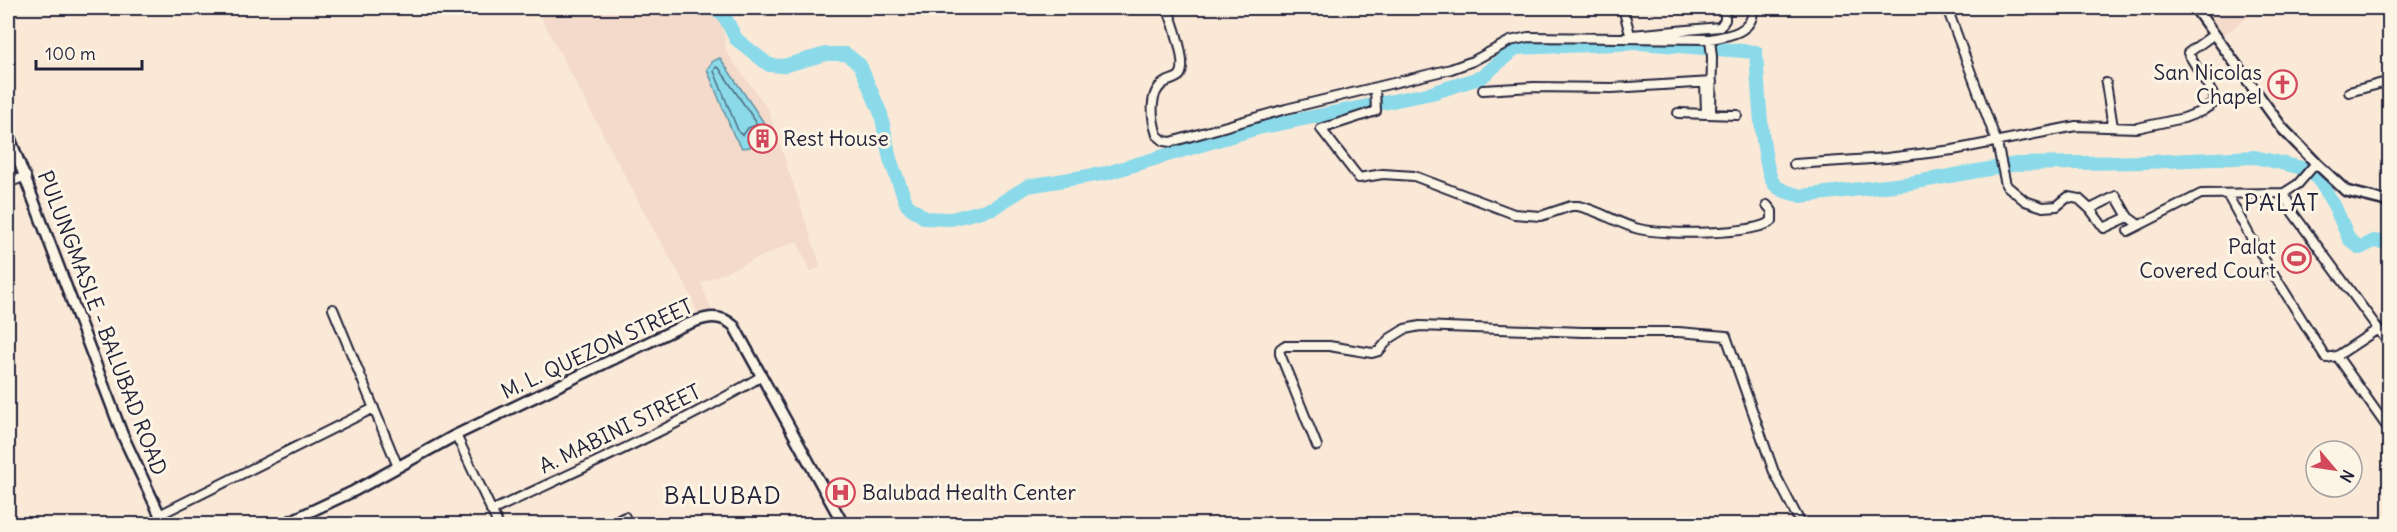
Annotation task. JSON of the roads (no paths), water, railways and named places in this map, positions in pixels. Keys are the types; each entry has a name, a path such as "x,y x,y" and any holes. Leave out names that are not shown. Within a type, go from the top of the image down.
{"street":[{"path":"1167,8 1176,32 1183,68 1178,77 1159,88 1154,97 1156,131 1164,141 1171,142 1286,109 1375,91 1450,69 1473,61 1515,39 1528,37 1631,38 1710,42 1746,28 1751,21 1753,8"},
{"path":"1623,8 1631,38"},
{"path":"1631,38 1720,27 1725,20 1725,8"},
{"path":"1947,8 1997,143 2006,185 2025,201 2043,207 2057,206 2068,197 2079,200 2090,209 2104,228 2128,217"},
{"path":"2194,8 2313,166 2346,191 2390,202"},
{"path":"1794,164 1887,158 1997,143 2076,126 2137,128 2184,118 2214,105 2216,98 2188,53 2213,35"},
{"path":"1709,113 1708,82 1712,57 1710,42"},
{"path":"2349,92 2390,81"},
{"path":"1483,90 1534,87 1612,88 1708,82"},
{"path":"2106,83 2113,126"},
{"path":"1375,91 1377,106 1375,112 1321,129 1359,178 1383,174 1414,176 1515,214 1541,216 1570,206 1578,206 1641,230 1712,232 1745,230 1766,225 1772,221 1772,211 1767,205"},
{"path":"1678,113 1737,115"},
{"name":"PULUNGMASLE - BALUBAD ROAD","path":"8,133 123,436 164,525"},
{"path":"2128,231 2196,195 2284,193 2298,184 2313,166"},
{"path":"8,183 26,176"},
{"path":"2284,193 2293,213 2390,345"},
{"path":"2227,194 2251,238 2326,358 2337,356 2378,329"},
{"path":"2090,209 2116,196 2128,217 2139,225"},
{"path":"333,309 398,467"},
{"name":"M. L. QUEZON STREET","path":"284,525 456,435 678,328 717,316 734,326 843,525"},
{"path":"1317,446 1280,354 1280,349 1284,346 1339,346 1372,353 1379,351 1389,339 1405,329 1420,326 1559,332 1678,332 1726,336 1774,472 1801,525"},
{"path":"2337,356 2390,431"},
{"name":"A. MABINI STREET","path":"491,511 585,467 762,376"},
{"path":"159,515 374,408"},
{"path":"456,435 498,525"},
{"path":"610,525 625,517"}],"water":[{"path":"720,58 764,123 763,129 751,133 750,147 742,148 734,136 707,69 713,61"}],"waterway":[{"path":"712,8 724,15 736,39 769,65 783,66 826,54 846,54 860,65 881,114 890,159 907,205 925,218 951,219 993,208 1028,186 1107,173 1258,128 1432,93 1482,77 1516,48 1639,43 1756,52 1763,143 1770,176 1778,187 1801,196 1911,183 2016,164 2146,162 2255,157 2312,172 2335,207 2349,239 2360,248 2374,241 2390,243"}],"place":[{"name":"San Nicolas Chapel","path":"2283,85"},
{"name":"Rest House","path":"762,139"},
{"name":"Palat Covered Court","path":"2297,259"},
{"name":"Balubad Health Center","path":"841,493"}],"district":[{"name":"PALAT","path":"2282,203"},
{"name":"BALUBAD","path":"723,496"}]}
